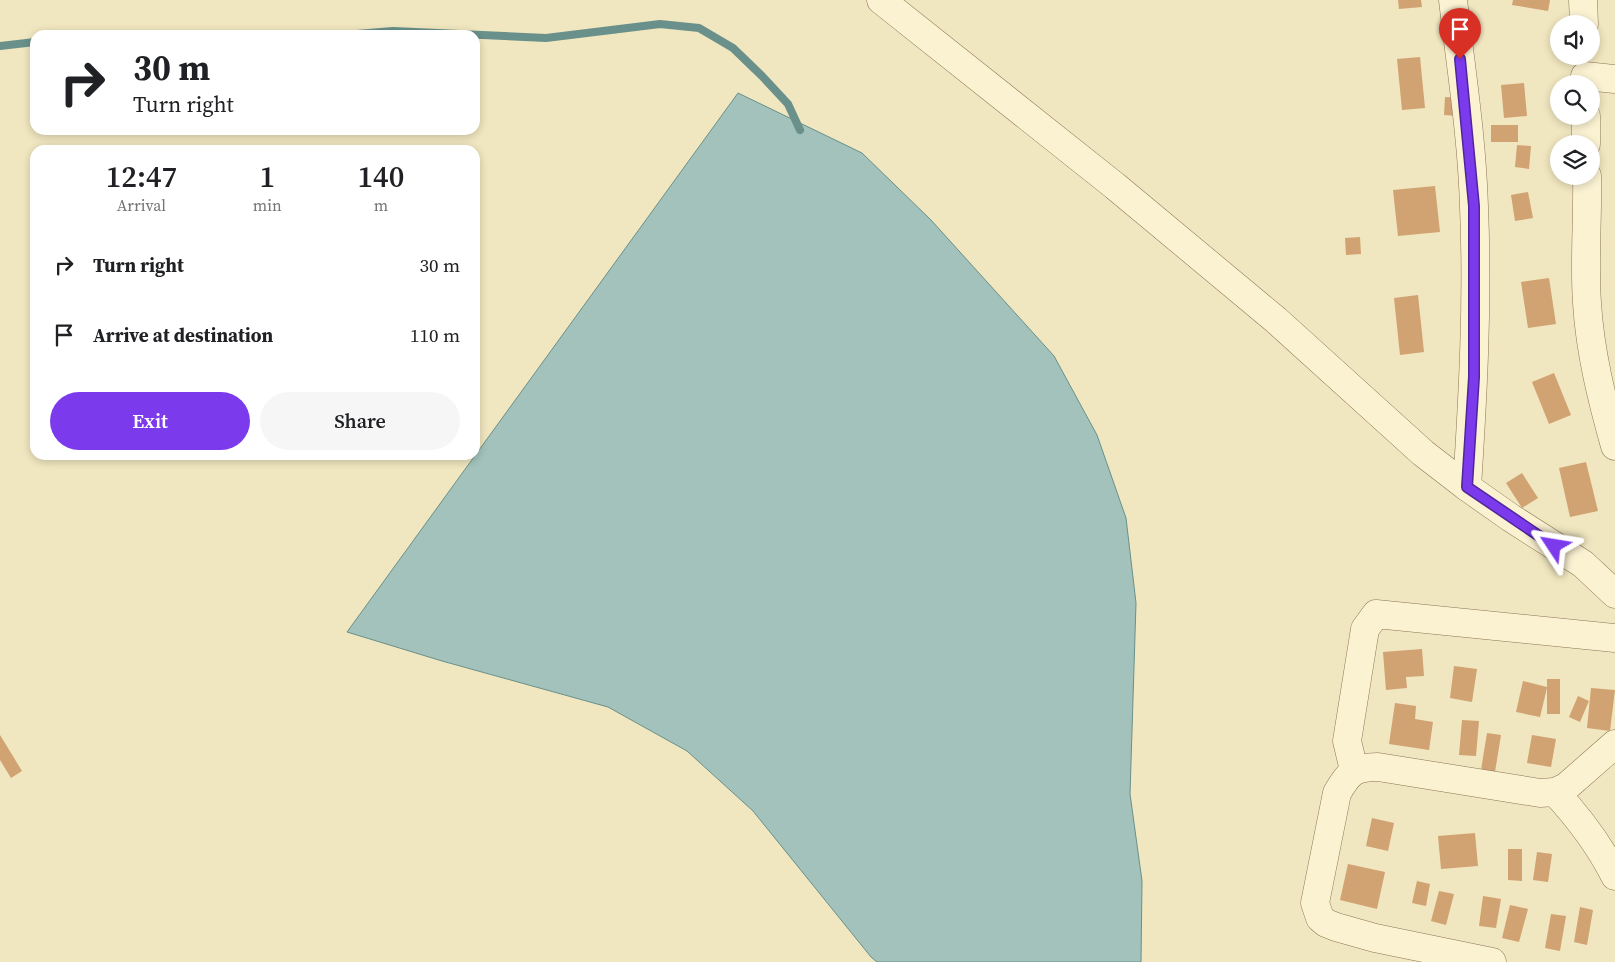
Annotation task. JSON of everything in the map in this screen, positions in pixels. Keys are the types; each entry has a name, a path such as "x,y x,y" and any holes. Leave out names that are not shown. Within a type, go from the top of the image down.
{"street":[{"path":"881,0 1122,192 1276,320 1423,453 1511,518 1583,564 1615,594"},
{"path":"1453,0 1465,98 1474,206 1474,377 1467,487"},
{"path":"1583,0 1584,15"},
{"path":"1585,72 1615,79"},
{"path":"1587,185 1586,278 1589,327 1604,406 1615,446"},
{"path":"1354,770 1347,741 1365,629 1376,614 1615,638"},
{"path":"1492,962 1375,938 1336,927 1320,918 1316,903 1337,793 1345,779 1354,770 1367,767 1540,793 1555,792 1566,787 1615,744"},
{"path":"1555,792 1582,823 1605,856 1615,876"}],"water":[{"path":"738,93 862,153 931,220 1054,356 1097,435 1126,518 1136,603 1130,794 1142,881 1141,962 877,962 753,811 687,751 608,707 442,661 347,632 472,460 480,460 480,449"}],"building":[{"path":"1398,0 1421,0 1422,7 1399,9"},
{"path":"1513,0 1550,0 1548,11 1512,5"},
{"path":"1420,57 1425,108 1402,110 1397,59"},
{"path":"1524,83 1527,116 1504,118 1501,85"},
{"path":"1445,97 1461,98 1460,116 1444,115"},
{"path":"1491,125 1518,125 1518,142 1491,142"},
{"path":"1517,145 1531,146 1529,169 1515,167"},
{"path":"1435,186 1440,232 1398,236 1393,190"},
{"path":"1528,192 1533,218 1515,221 1511,195"},
{"path":"1360,237 1361,254 1346,255 1345,238"},
{"path":"1549,278 1556,324 1528,328 1521,282"},
{"path":"1418,295 1424,352 1400,355 1394,298"},
{"path":"1554,373 1571,415 1549,424 1532,382"},
{"path":"1586,462 1598,511 1570,517 1559,468"},
{"path":"1522,473 1538,498 1522,508 1506,483"},
{"path":"1422,649 1424,676 1406,677 1407,688 1386,690 1383,652"},
{"path":"1454,666 1477,669 1472,702 1450,698"},
{"path":"1547,679 1560,679 1560,714 1547,714 1547,688 1540,717 1516,712 1523,681 1547,687"},
{"path":"1591,688 1615,690 1610,731 1587,728"},
{"path":"1578,696 1589,701 1580,722 1569,717"},
{"path":"1395,703 1416,706 1415,719 1433,722 1429,750 1389,744"},
{"path":"1462,720 1479,721 1476,756 1459,755"},
{"path":"1487,733 1501,735 1495,772 1481,770"},
{"path":"0,735 22,771 11,778 0,760"},
{"path":"1532,735 1556,739 1551,767 1527,763"},
{"path":"1372,818 1394,823 1388,851 1366,846"},
{"path":"1475,833 1478,866 1441,869 1438,836"},
{"path":"1508,849 1522,849 1522,881 1508,880"},
{"path":"1537,852 1552,854 1548,882 1533,880"},
{"path":"1348,864 1385,872 1377,909 1340,900"},
{"path":"1417,881 1430,884 1426,906 1412,903"},
{"path":"1439,891 1454,894 1446,925 1431,921"},
{"path":"1483,896 1501,899 1496,928 1479,926"},
{"path":"1510,905 1528,909 1519,942 1502,938"},
{"path":"1580,907 1593,910 1587,945 1574,942"},
{"path":"1551,914 1566,916 1560,951 1545,948"}],"waterway":[{"path":"480,35 546,38 660,24 699,28 733,48 762,76 788,104 800,130"},
{"path":"0,46 30,43"}],"route":[{"path":"1460,59 1474,206 1475,252 1474,377 1467,487 1554,546"}]}
